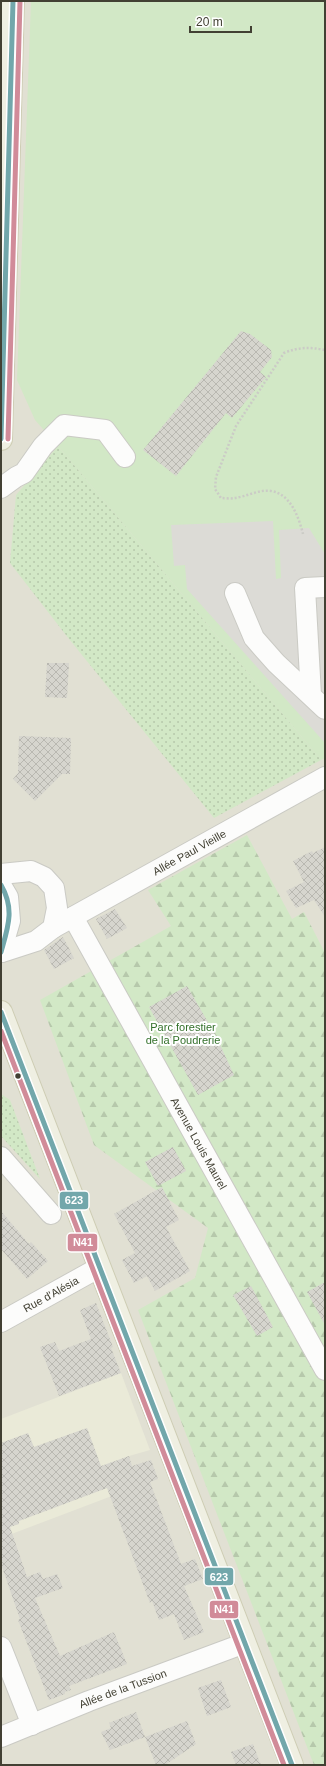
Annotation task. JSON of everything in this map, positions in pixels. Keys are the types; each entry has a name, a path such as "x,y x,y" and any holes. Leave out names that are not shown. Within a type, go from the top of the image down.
{"main road":[{"path":"1,439 6,77 13,1"},
{"path":"1,1012 292,1765"}],"street":[{"path":"1,488 24,473 43,446 64,425 105,430 125,457"},
{"path":"318,702 305,588 325,587"},
{"path":"235,593 254,638 276,663 318,702"},
{"name":"Allée Paul Vieille","path":"1,952 36,941 53,928 325,777"},
{"path":"1,874 31,871 44,876 54,888 57,908 53,928"},
{"path":"1,884 8,897 10,921 1,952"},
{"name":"Avenue Louis Maurel","path":"73,917 325,1370"},
{"path":"1,1157 51,1214"},
{"name":"Rue d'Alésia","path":"1,1322 100,1267"},
{"name":"Allée de la Tussion","path":"1,1737 79,1705 245,1643"},
{"path":"1,1647 32,1725"}],"path":[{"path":"303,534 299,517 286,499 271,491 233,499 221,498 215,490 216,477 236,426 284,353 294,348 312,347 325,350"}],"shaded area":[{"path":"1,1 325,1 325,1765 1,1765"},
{"path":"273,521 276,579 281,578 279,530 309,528 325,554 325,743 187,589 185,565 174,566 171,525"},
{"path":"121,1373 150,1450 129,1456 125,1491 1,1538 1,1419"}],"green space":[{"path":"31,1 325,1 325,758 321,760 35,420 17,380"},
{"path":"58,446 321,760 214,818 69,639 10,563 16,495"},
{"name":"Parc forestier de la Poudrerie","path":"247,835 292,919 304,912 325,953 325,1765 314,1765 138,1310 195,1278 208,1228 94,1145 40,1000 171,926 148,890"},
{"path":"1,1094 10,1100 40,1179 1,1136"}],"building":[{"path":"241,331 250,334 271,350 272,357 260,372 266,377 232,418 226,413 176,476 143,450"},
{"path":"47,663 69,663 67,698 45,697"},
{"path":"19,736 71,738 70,774 62,774 35,801 13,779 18,773"},
{"path":"325,847 325,917 314,900 296,908 286,891 304,882 293,861 312,851 313,853"},
{"path":"115,909 127,928 107,939 96,919"},
{"path":"63,937 74,958 54,969 44,950"},
{"path":"187,986 216,1036 234,1075 198,1095 149,1007"},
{"path":"173,1147 186,1171 158,1186 145,1162"},
{"path":"162,1187 179,1220 166,1227 190,1271 155,1291 147,1276 134,1283 122,1260 135,1253 114,1214"},
{"path":"1,1211 29,1244 31,1242 48,1261 27,1279 1,1249"},
{"path":"325,1282 325,1325 307,1292"},
{"path":"251,1286 273,1327 257,1336 233,1295"},
{"path":"96,1303 113,1347 111,1348 121,1373 59,1396 40,1347 55,1342 59,1351 91,1339 80,1310"},
{"path":"87,1428 101,1466 129,1456 132,1466 151,1460 158,1479 150,1482 181,1564 195,1559 203,1579 184,1586 204,1632 184,1640 174,1614 159,1620 152,1601 150,1603 107,1488 19,1521 19,1524 10,1527 27,1577 40,1572 43,1579 57,1574 63,1588 35,1598 60,1656 114,1632 127,1664 69,1686 71,1690 49,1700 18,1620 20,1619 1,1564 1,1443 28,1433 34,1447"},
{"path":"221,1680 231,1707 207,1716 198,1688"},
{"path":"136,1712 145,1737 110,1750 101,1732 111,1728 109,1723"},
{"path":"187,1721 196,1744 165,1765 156,1765 145,1737"},
{"path":"253,1744 261,1765 236,1765 231,1752"}],"transit line":[{"name":"623","path":"1,439 13,1"},
{"name":"N41","path":"8,439 20,1"},
{"name":"623","path":"1,885 8,902 9,910 8,926 1,952"},
{"name":"623","path":"1,1012 292,1765"},
{"name":"N41","path":"1,1031 284,1765"}]}
